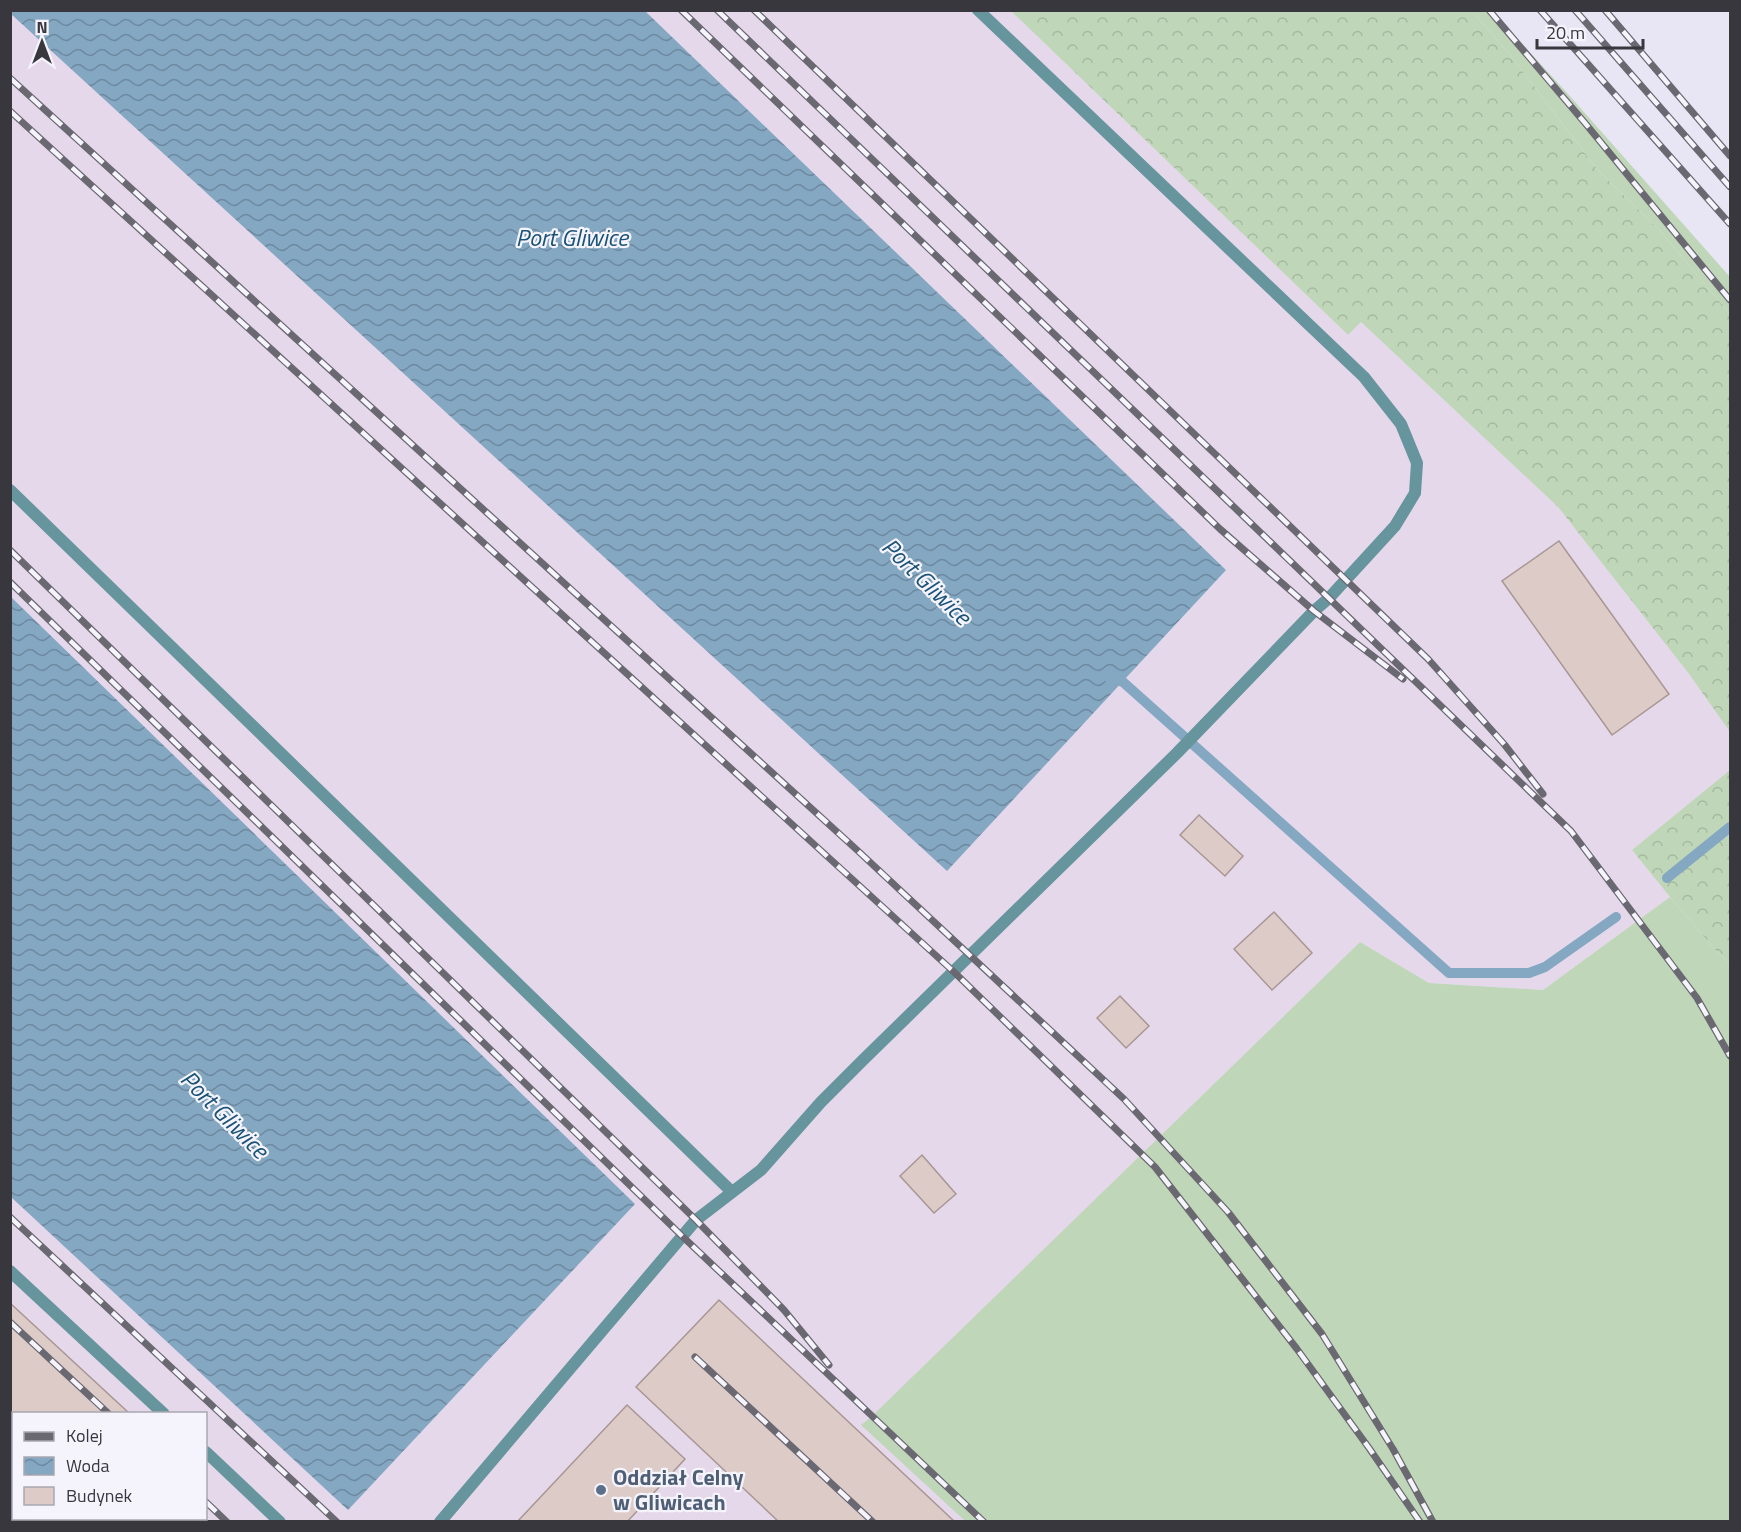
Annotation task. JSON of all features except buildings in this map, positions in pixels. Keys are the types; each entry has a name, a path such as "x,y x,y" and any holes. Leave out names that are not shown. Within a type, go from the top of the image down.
{"lane":[{"path":"440,1521 696,1220 761,1170 821,1102 1177,753 1329,598 1395,526 1415,493 1417,463 1401,424 1364,377 978,10"},
{"path":"10,490 732,1192"},
{"path":"10,1271 163,1412"},
{"path":"207,1453 280,1521"}],"shaded area":[{"path":"10,11 1011,11 1348,335 1361,322 1558,507 1689,674 1730,732 1730,770 1632,850 1670,897 1543,990 1429,983 1360,942 862,1425 965,1521 11,1521"}],"green space":[{"path":"1011,11 1472,11 1511,56 1597,169 1661,232 1730,314 1730,732 1689,674 1558,507 1361,322 1348,335"},
{"path":"1472,11 1492,11 1730,277 1730,314 1661,232 1597,169 1511,56"},
{"path":"1730,770 1730,963 1718,953 1632,850"},
{"path":"1670,897 1718,953 1730,963 1730,1521 965,1521 861,1425 1360,942 1429,983 1543,990"}],"water":[{"name":"Port Gliwice","path":"10,11 645,11 1226,570 947,871"},
{"name":"Port Gliwice","path":"11,597 635,1204 348,1510 11,1197"}],"waterway":[{"path":"1109,678 1123,682 1449,973 1529,973 1545,967 1616,917"},
{"path":"1667,878 1730,827"}],"railway":[{"path":"681,10 1220,529 1314,611 1403,679"},
{"path":"717,10 1571,831 1697,998 1730,1056"},
{"path":"754,10 1428,659 1504,744 1543,794"},
{"path":"1489,10 1730,300"},
{"path":"1540,10 1730,224"},
{"path":"1575,10 1730,187"},
{"path":"1605,10 1730,156"},
{"path":"10,78 857,850 1124,1099 1228,1212 1322,1334 1393,1449 1433,1522"},
{"path":"10,111 954,972 1155,1167 1297,1349 1420,1522"},
{"path":"10,550 696,1220 784,1310 829,1365"},
{"path":"10,582 682,1236 984,1522"},
{"path":"10,1217 337,1522"},
{"path":"10,1322 107,1412"},
{"path":"695,1357 873,1522"},
{"path":"207,1503 227,1522"}],"place":[{"name":"Oddział Celny w Gliwicach","path":"601,1490"}]}
